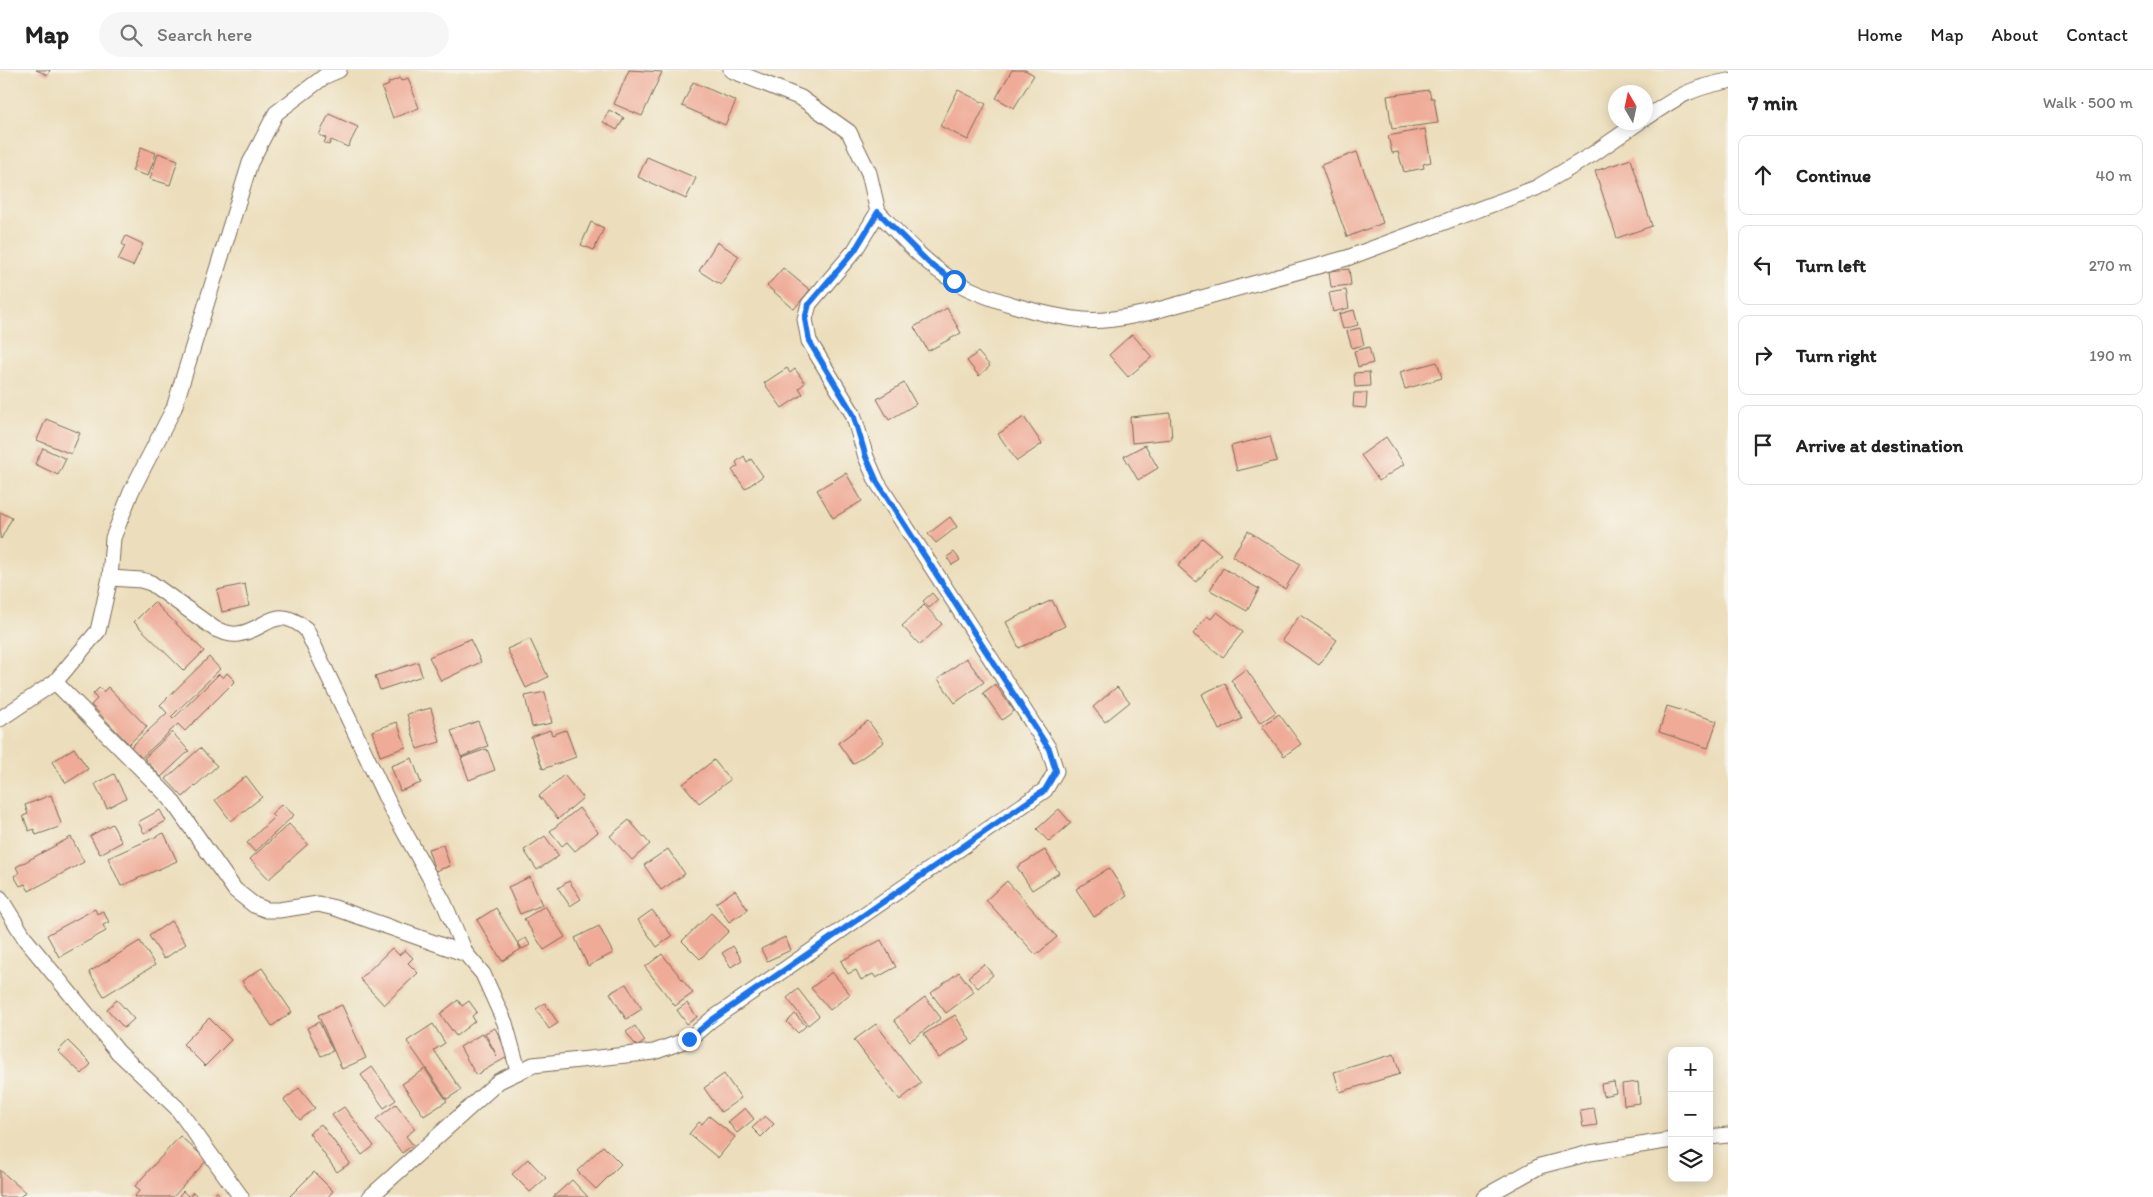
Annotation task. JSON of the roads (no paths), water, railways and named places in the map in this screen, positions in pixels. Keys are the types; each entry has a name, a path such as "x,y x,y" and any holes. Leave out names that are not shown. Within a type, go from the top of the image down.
{"street":[{"path":"0,719 55,682 98,631 110,578 113,538 131,492 174,408 250,163 276,113 325,76 339,70"},
{"path":"731,70 801,98 849,132 869,172 878,212 929,263 954,281 993,298 1039,311 1083,320 1114,320 1147,313 1347,258 1536,188 1593,154 1628,130"},
{"path":"1653,113 1681,94 1703,86 1728,82"},
{"path":"370,1197 499,1081 518,1070 533,1065 654,1052 689,1039 712,1020 1045,790 1056,771 1049,749 877,482 866,457 853,414 809,341 805,319 809,304 855,250 878,212"},
{"path":"110,578 141,580 151,583 215,629 226,634 238,634 270,619 284,618 297,622 306,629 390,806 444,903 466,954 483,974 501,1015 518,1070"},
{"path":"55,682 170,798 235,890 254,905 267,910 280,910 305,905 326,906 466,954"},
{"path":"0,898 26,940 118,1052 177,1108 241,1197"},
{"path":"1713,1137 1728,1135"},
{"path":"1484,1197 1540,1166 1590,1153 1668,1141"}]}
